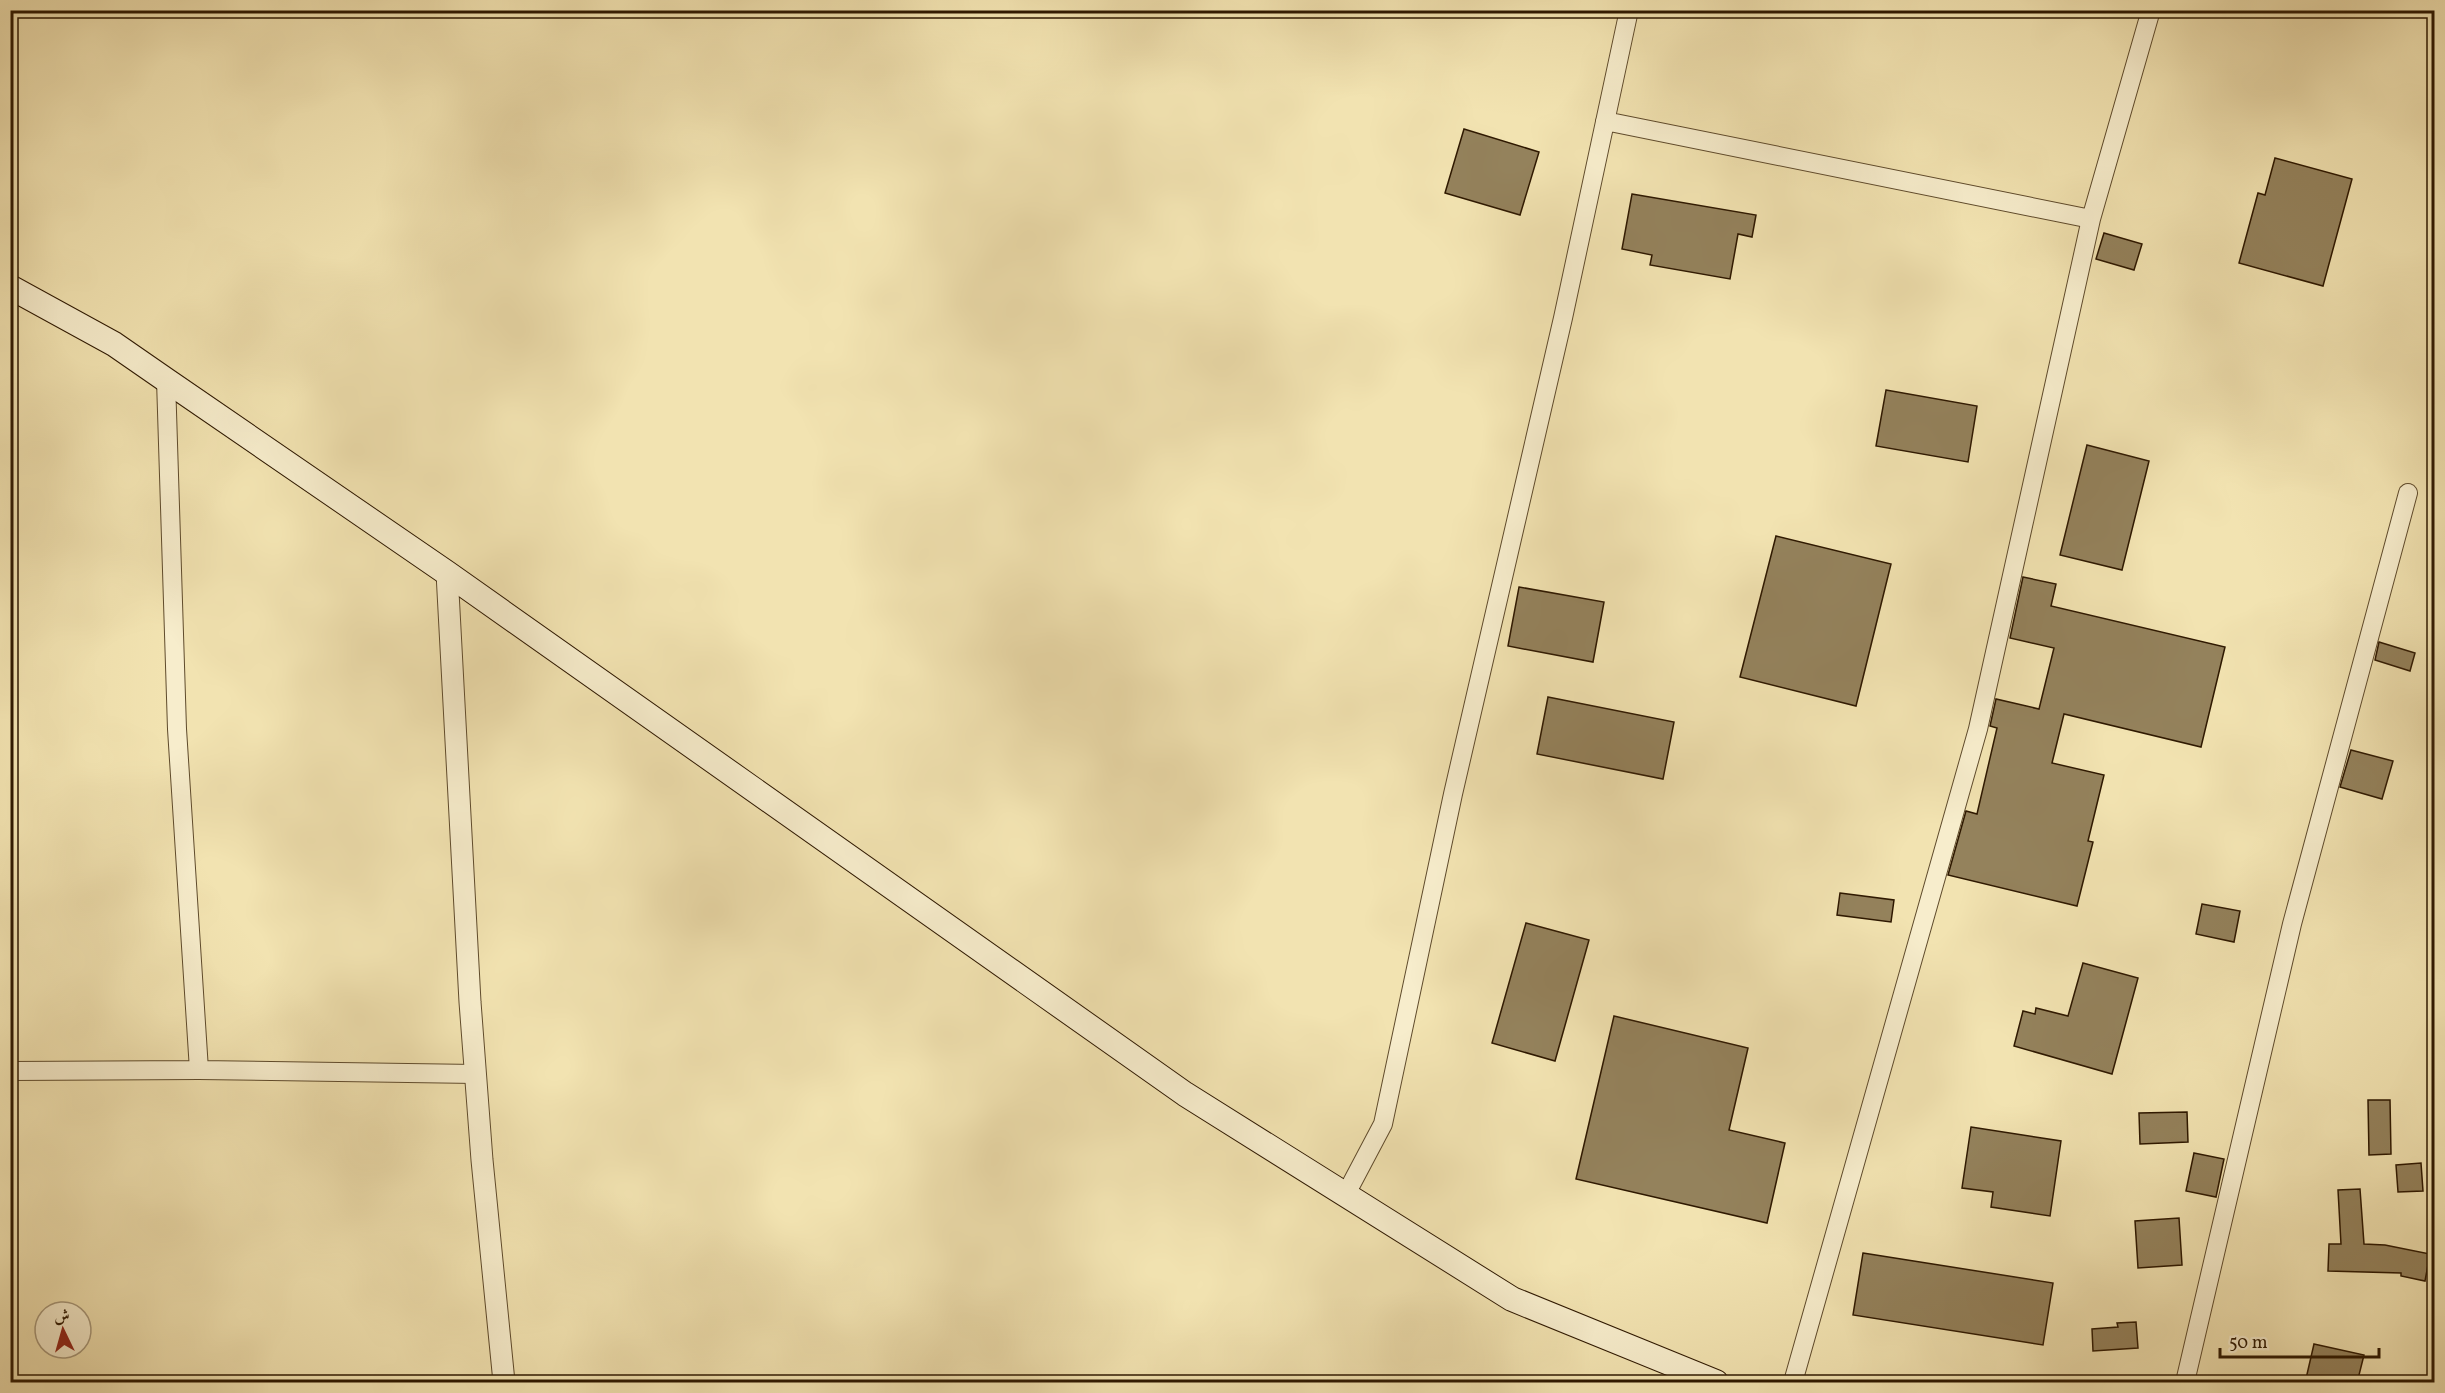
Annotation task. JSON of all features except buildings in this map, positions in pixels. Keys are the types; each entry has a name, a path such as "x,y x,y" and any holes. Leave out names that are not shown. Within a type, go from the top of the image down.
{"main road":[{"path":"10,288 114,344 447,573 1185,1094 1512,1299 1716,1383"}],"street":[{"path":"1346,1194 1383,1124 1453,794 1558,341 1629,10"},
{"path":"1793,1383 1978,729 2091,219 2151,10"},
{"path":"1605,121 2091,219"},
{"path":"166,380 177,729 199,1070"},
{"path":"2185,1383 2292,924 2408,494"},
{"path":"447,573 476,1074 504,1383"},
{"path":"10,1071 199,1070 476,1074"}]}
